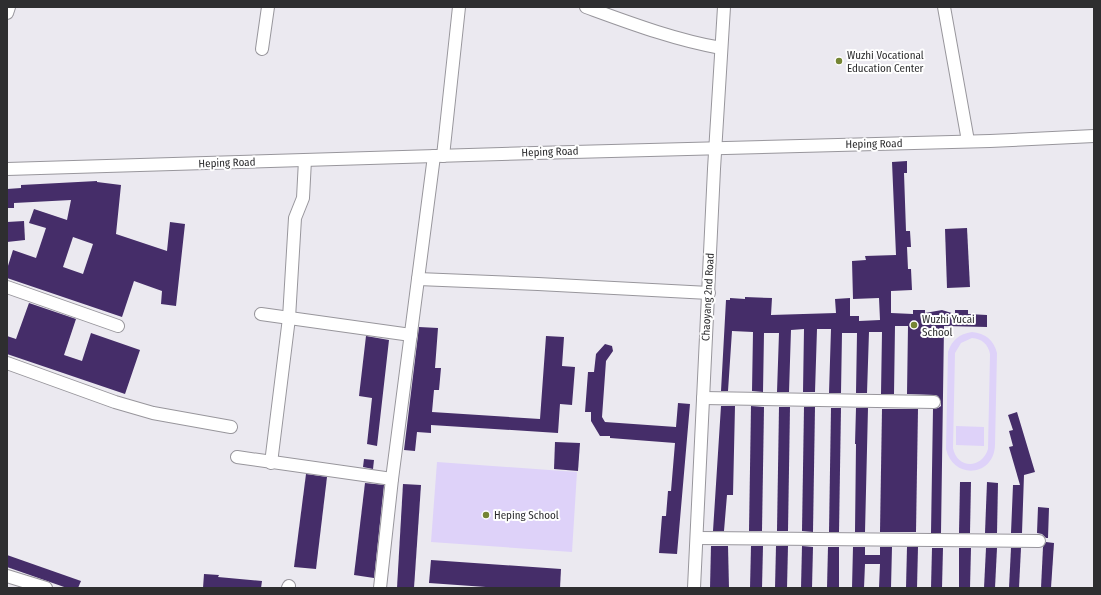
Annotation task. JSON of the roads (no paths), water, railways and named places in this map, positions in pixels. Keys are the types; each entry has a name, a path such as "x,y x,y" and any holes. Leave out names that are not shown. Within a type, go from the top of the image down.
{"street":[{"path":"7,13 9,7"},
{"path":"262,49 268,7"},
{"path":"380,588 392,479 418,279 439,156 459,7"},
{"path":"586,7 646,29 698,44 721,48"},
{"name":"Chaoyang 2nd Road","path":"694,588 708,293 724,7"},
{"path":"944,7 968,141"},
{"name":"Heping Road","path":"7,169 1094,136"},
{"path":"271,462 289,318 295,218 303,198 305,160"},
{"path":"418,279 708,293"},
{"path":"7,287 118,326"},
{"path":"261,314 411,335"},
{"path":"7,363 114,402 153,412 231,427"},
{"path":"703,398 934,402"},
{"path":"237,457 392,479"},
{"path":"697,538 1039,541"},
{"path":"7,576 46,588"}],"place":[{"name":"Wuzhi Vocational Education Center","path":"839,61"},
{"name":"Wuzhi Yucai School","path":"914,325"},
{"name":"Heping School","path":"486,515"}]}
